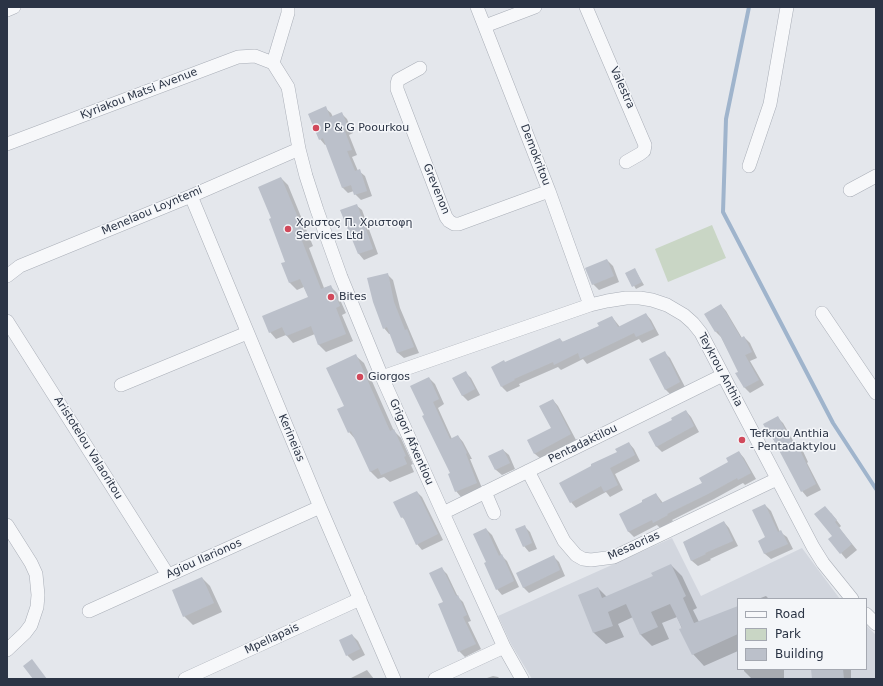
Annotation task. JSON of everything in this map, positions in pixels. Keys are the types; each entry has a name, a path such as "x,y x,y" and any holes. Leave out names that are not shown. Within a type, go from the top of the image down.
{"street":[{"path":"7,10 14,7"},
{"path":"273,63 288,13 288,7"},
{"name":"Demokritou","path":"477,7 486,26 549,191 590,305"},
{"path":"486,26 535,7"},
{"name":"Valestra","path":"586,7 646,145 644,151 626,162"},
{"path":"749,166 770,104 787,7"},
{"name":"Kyriakou Matsi Avenue","path":"7,144 238,57 255,56 273,63"},
{"name":"Grigori Afxentiou","path":"273,63 288,87 299,149 317,210 382,377 504,647 522,679"},
{"name":"Grevenon","path":"420,68 398,80 397,89 446,217 449,221 454,224 459,224 549,191"},
{"name":"Menelaou Loyntemi","path":"7,276 20,266 191,196 299,149"},
{"path":"850,190 876,176"},
{"name":"Kerineias","path":"191,196 320,507 394,679"},
{"name":"Teykrou Anthia","path":"382,377 590,305 614,300 640,298 652,300 675,309 693,323 701,333 777,479 823,563 851,598"},
{"path":"822,313 876,393"},
{"name":"Aristotelou Valaoritou","path":"7,321 168,575"},
{"path":"122,385 247,333"},
{"name":"Pentadaktilou","path":"443,513 723,375"},
{"name":"Mesaorias","path":"528,471 564,541 576,555 583,559 591,560 614,557 777,479"},
{"path":"485,492 494,513"},
{"name":"Agiou Ilarionos","path":"88,611 320,507"},
{"path":"7,525 31,563 36,574 38,595 37,607 31,625 25,633 7,650"},
{"name":"Mpellapais","path":"185,679 360,599"},
{"path":"867,615 876,624"},
{"path":"435,679 504,647"}],"shaded area":[{"path":"672,538 701,596 802,548 839,598 737,598 737,670 867,670 867,626 876,635 876,679 532,679 511,644 498,616"}],"green space":[{"path":"712,225 726,258 668,282 655,249"}],"building":[{"path":"326,106 330,117 342,112 348,127 344,129 352,150 347,151 355,171 360,169 367,191 354,195 351,185 342,188 323,138 319,140 308,114"},
{"path":"281,177 307,239 302,241 321,289 331,285 340,306 336,308 346,334 318,345 311,326 286,336 282,327 269,333 262,316 308,297 300,279 289,283 281,263 285,262 269,219 271,218 258,187"},
{"path":"357,204 373,249 358,254 340,210"},
{"path":"607,259 614,276 592,285 585,268"},
{"path":"635,268 642,282 632,287 625,273"},
{"path":"388,273 394,302 405,330 407,329 414,347 397,353 387,327 383,329 373,302 367,278"},
{"path":"721,304 741,338 744,336 752,352 745,355 759,380 744,388 735,373 738,372 718,331 715,332 704,314"},
{"path":"646,313 654,329 636,337 634,333 580,359 578,353 554,365 553,362 514,379 515,380 501,387 491,367 504,360 505,362 560,338 562,342 599,326 597,323 612,316 618,327"},
{"path":"665,351 680,382 665,390 649,359"},
{"path":"356,354 390,431 394,429 406,456 404,457 407,464 381,475 378,468 370,472 351,431 348,433 337,409 344,406 326,368"},
{"path":"466,371 475,389 462,396 452,378"},
{"path":"429,377 439,399 433,402 450,439 458,435 467,453 466,454 477,483 455,492 448,474 450,473 422,416 424,415 410,386"},
{"path":"553,399 571,434 534,454 527,440 551,428 539,406"},
{"path":"686,410 694,426 656,447 648,432 672,420 671,418"},
{"path":"778,416 793,444 796,442 816,484 801,492 772,437 771,438 763,424"},
{"path":"629,442 635,455 610,468 618,485 604,492 601,486 570,503 559,483 591,466 591,464 617,452 615,449"},
{"path":"503,449 510,463 495,470 488,456"},
{"path":"739,451 751,473 738,480 737,478 667,514 668,515 653,523 652,520 628,532 619,514 656,493 661,503 702,483 699,478 728,462 726,458"},
{"path":"417,491 438,534 416,545 403,517 401,518 393,502"},
{"path":"765,504 778,532 781,530 788,544 764,554 758,541 765,537 752,510"},
{"path":"825,506 837,520 835,522 852,544 840,554 828,539 832,536 814,514"},
{"path":"724,521 733,541 705,553 706,554 691,561 683,542"},
{"path":"525,525 532,543 523,547 515,529"},
{"path":"486,528 499,556 502,554 514,581 496,590 484,563 486,562 473,534"},
{"path":"554,555 560,570 523,588 516,573"},
{"path":"671,564 686,596 683,598 694,623 737,606 737,634 692,655 679,629 682,628 670,604 651,612 658,627 640,635 626,604 608,612 613,626 593,633 578,595 598,587 602,598 653,576 651,573"},
{"path":"442,567 456,596 458,595 467,615 463,617 476,644 458,652 438,604 443,602 429,573"},
{"path":"202,577 214,603 183,617 172,590"},
{"path":"352,634 360,649 346,656 339,640"},
{"path":"32,659 47,679 33,679 23,666"},
{"path":"811,670 843,670 844,679 812,679"}],"waterway":[{"path":"749,7 726,119 723,212 833,423 876,489"}],"place":[{"name":"P & G Poourkou","path":"316,128"},
{"name":"Χριστος Π. Χριστοφη Services Ltd","path":"288,229"},
{"name":"Bites","path":"331,297"},
{"name":"Giorgos","path":"360,377"},
{"name":"Tefkrou Anthia - Pentadaktylou","path":"742,440"}]}
